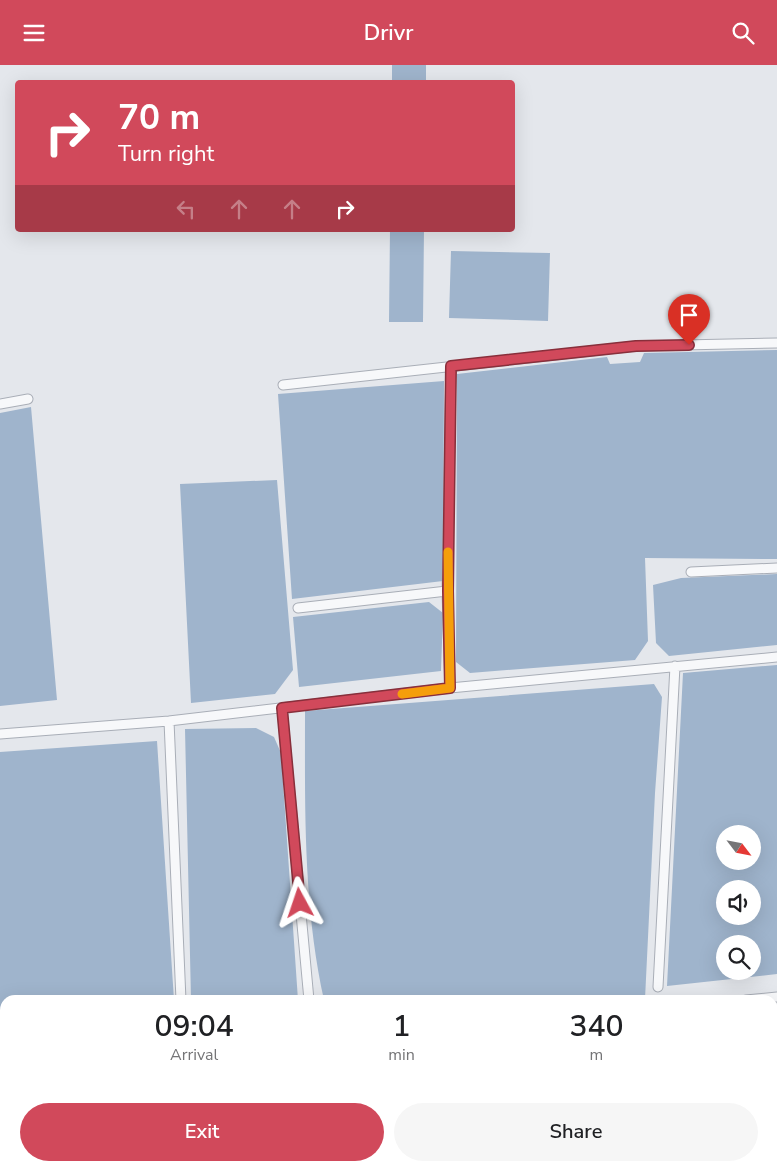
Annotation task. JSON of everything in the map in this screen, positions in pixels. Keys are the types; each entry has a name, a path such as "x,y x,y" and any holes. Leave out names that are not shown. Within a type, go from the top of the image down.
{"lane":[{"path":"283,385 636,346 777,343"},
{"path":"450,688 448,591 451,366"},
{"path":"0,404 28,399"},
{"path":"691,572 777,568"},
{"path":"298,608 448,591"},
{"path":"0,733 169,721 450,688 777,657"},
{"path":"658,987 675,666"},
{"path":"282,708 309,995"},
{"path":"169,721 181,995"}],"water":[{"path":"392,65 426,65 426,80 392,80"},
{"path":"390,232 424,232 423,322 389,322"},
{"path":"451,251 550,253 548,321 449,318"},
{"path":"777,350 777,559 645,558 648,641 635,660 470,673 456,662 457,374 607,357 610,364 640,362 644,353"},
{"path":"444,381 443,581 292,599 278,394"},
{"path":"31,407 57,700 0,706 0,413"},
{"path":"277,480 293,670 275,694 191,703 180,484"},
{"path":"777,574 777,645 669,656 656,643 653,585 681,578"},
{"path":"429,602 443,613 441,671 299,687 293,617"},
{"path":"777,665 777,974 761,976 761,935 716,935 716,980 722,980 667,986 683,673"},
{"path":"654,684 662,697 655,793 645,995 323,995 312,928 309,892 305,820 305,711"},
{"path":"256,728 274,737 281,753 298,995 191,995 185,729"},
{"path":"157,741 174,995 0,995 0,752"}],"slow traffic":[{"path":"402,694 450,688 448,552"}],"route":[{"path":"300,903 282,708 450,688 448,591 451,366 636,346 689,345"}]}
